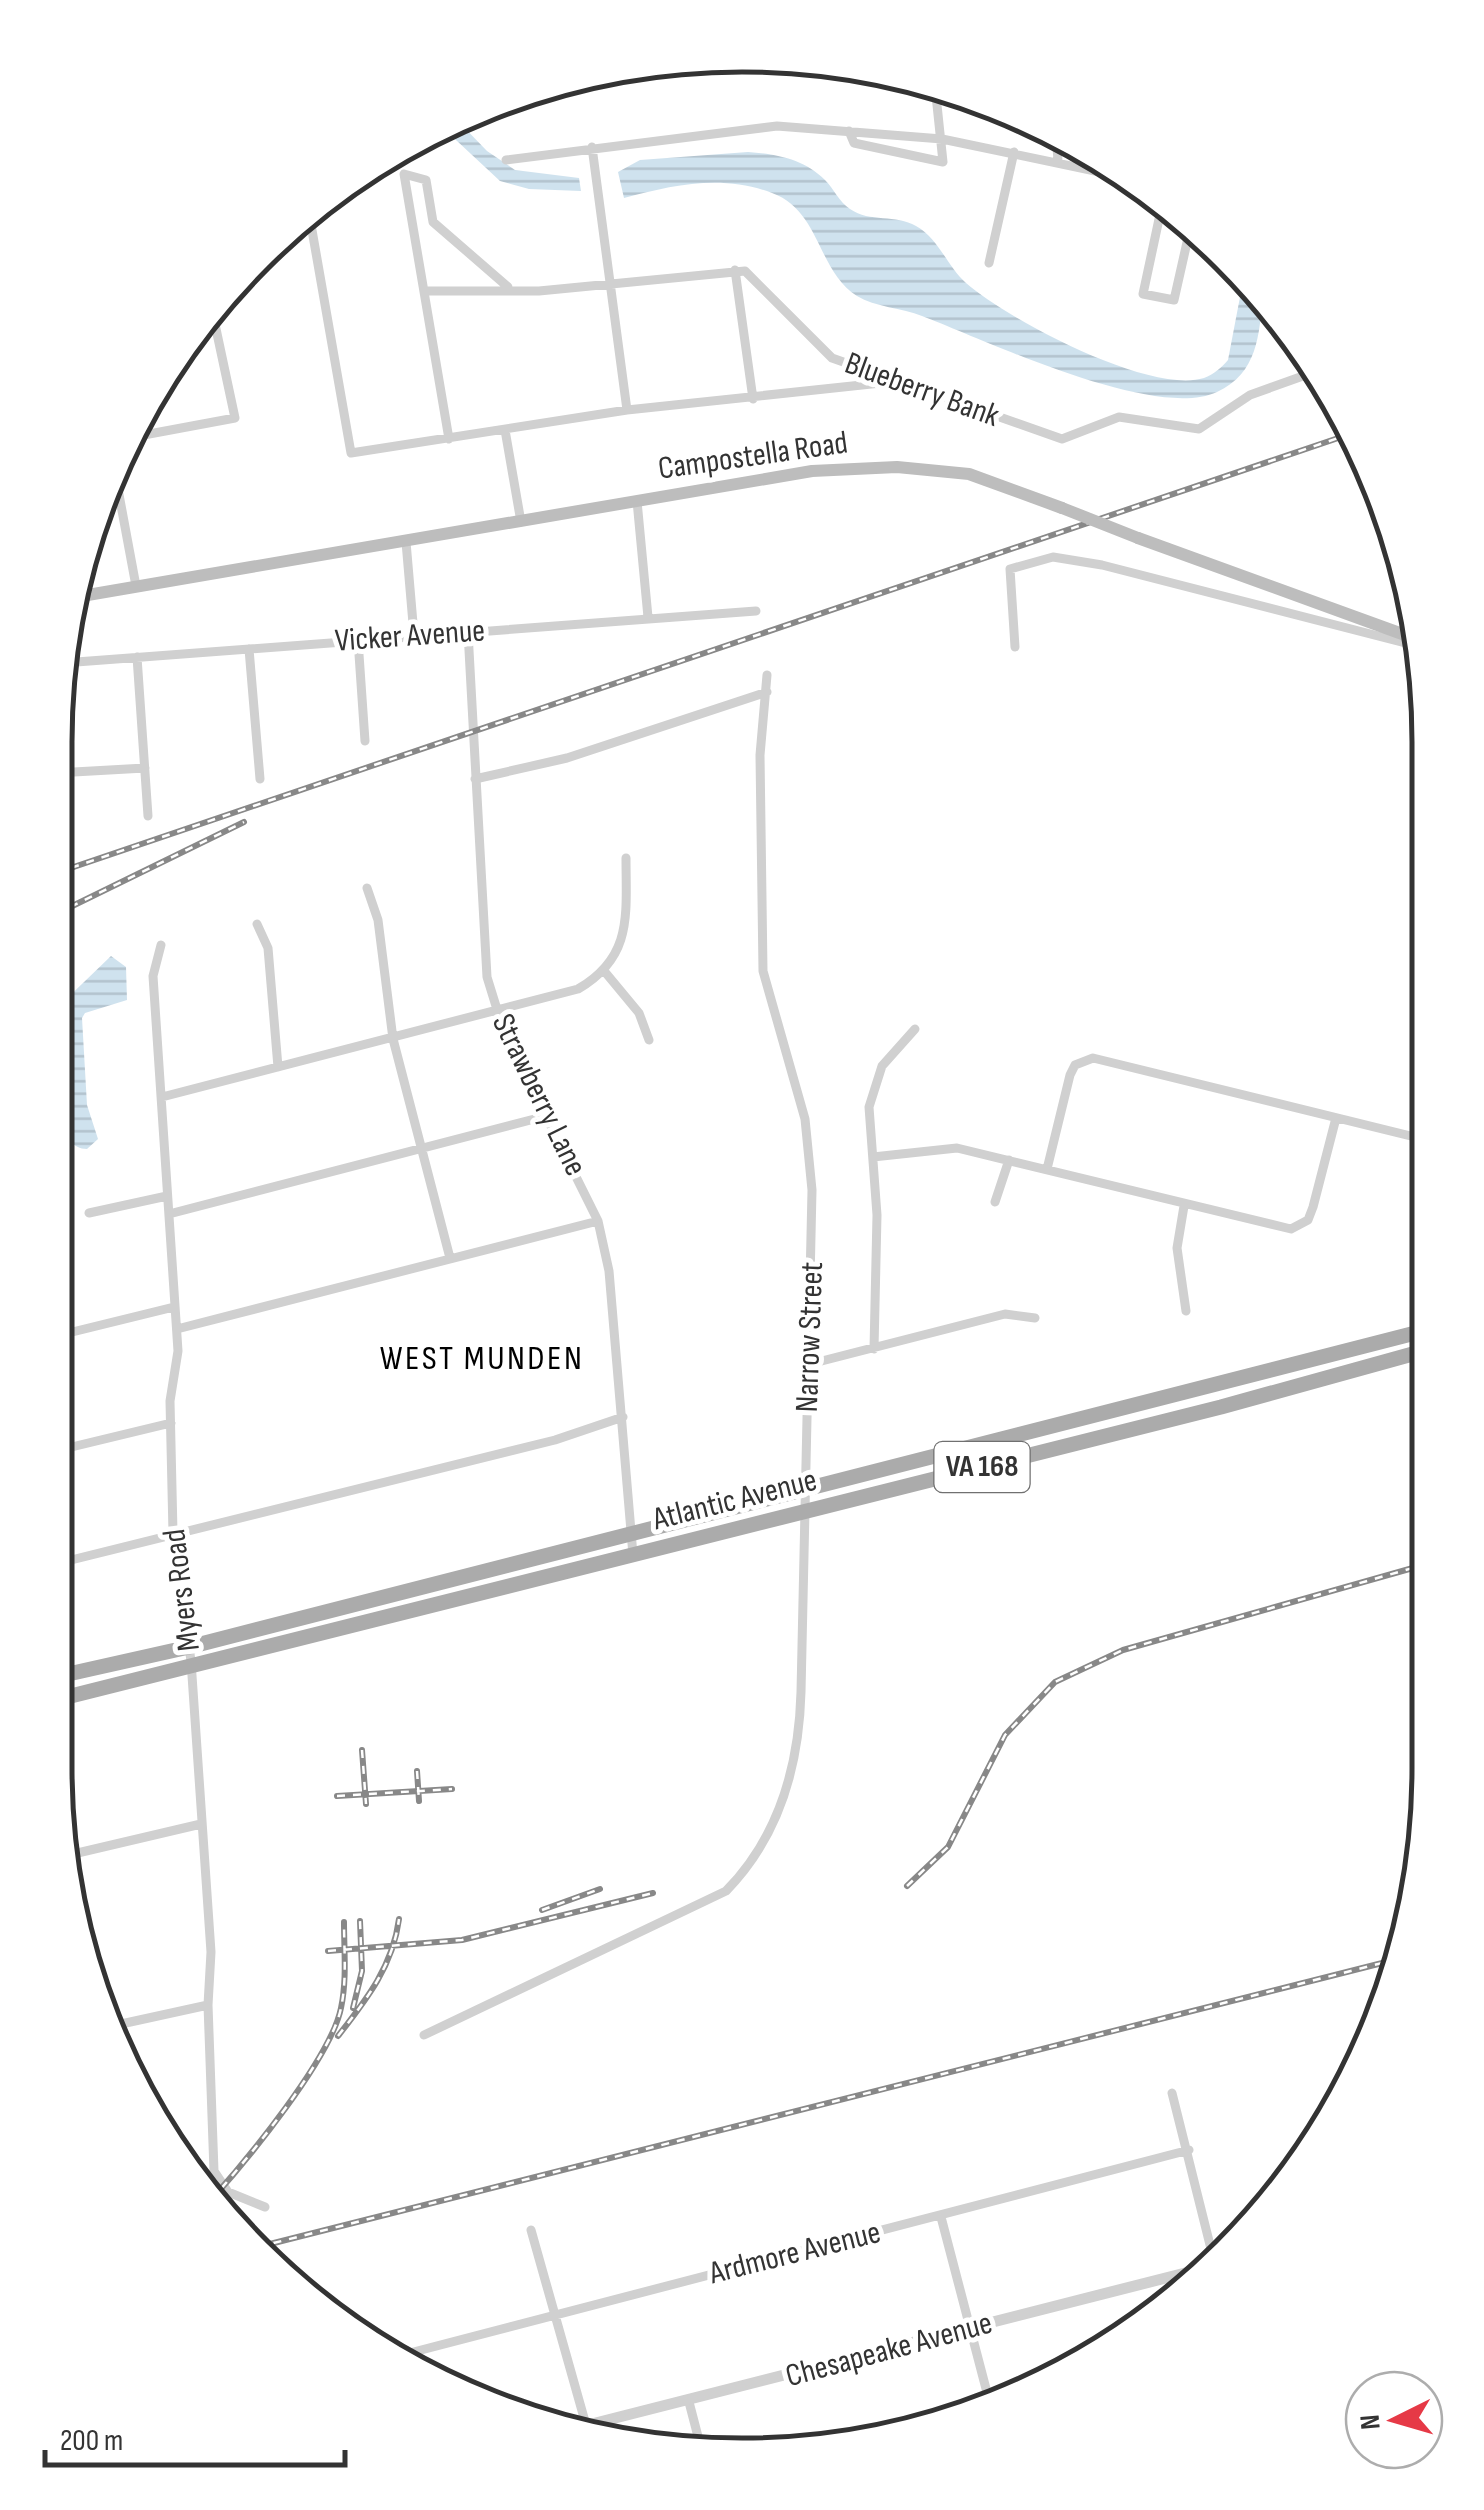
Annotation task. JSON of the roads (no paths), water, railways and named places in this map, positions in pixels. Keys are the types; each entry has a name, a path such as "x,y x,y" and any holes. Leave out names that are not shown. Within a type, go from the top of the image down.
{"main road":[{"name":"Campostella Road","path":"89,595 812,471 897,467 969,474 1403,637"},
{"name":"Atlantic Avenue","path":"72,1673 189,1647 1412,1334"},
{"name":"Atlantic Avenue","path":"72,1696 1412,1354"}],"street":[{"path":"849,132 854,143 943,162 937,102"},
{"path":"506,160 777,126 942,139 1086,167"},
{"path":"592,147 626,410"},
{"path":"989,262 1014,152"},
{"path":"1057,152 1058,161"},
{"path":"448,439 404,174 426,180 433,222 509,288"},
{"path":"1159,219 1143,294 1174,300 1187,243"},
{"path":"311,230 351,453 626,410 892,382"},
{"path":"424,291 539,291 736,270 753,399"},
{"name":"Blueberry Bank","path":"736,270 752,275 832,358 1062,439 1122,417 1184,430 1210,424 1250,395 1303,376"},
{"path":"148,434 234,418 216,328"},
{"path":"505,430 521,522"},
{"path":"120,494 136,586"},
{"path":"636,501 648,617"},
{"path":"406,542 414,636"},
{"path":"1015,647 1010,569 1035,559 1073,558 1403,639"},
{"name":"Vicker Avenue","path":"77,662 756,611"},
{"name":"Strawberry Lane","path":"468,632 482,932 496,1012 598,1221 609,1271 633,1554"},
{"path":"358,640 365,741"},
{"path":"249,649 260,779"},
{"path":"137,657 148,816"},
{"name":"Narrow Street","path":"424,2034 710,1902 746,1869 787,1792 796,1765 810,1364 810,1161 797,1086 766,994 761,940 760,755 767,676"},
{"path":"475,779 550,764 767,692"},
{"path":"72,772 145,768"},
{"path":"162,1096 578,989 604,972 624,934 626,858"},
{"path":"366,888 378,920 393,1039 450,1258"},
{"path":"257,924 268,948 278,1067"},
{"name":"Myers Road","path":"160,945 153,976 176,1329 170,1423 173,1533 191,1666 211,1952 208,2005 216,2180 228,2192 265,2207"},
{"path":"604,972 638,1012 649,1040"},
{"path":"874,1349 877,1215 869,1107 882,1066 915,1028"},
{"path":"1048,1169 1070,1075 1083,1059 1108,1060 1412,1136"},
{"path":"169,1214 546,1116"},
{"path":"873,1157 945,1148 1048,1169 1280,1228 1298,1228 1313,1207 1336,1118"},
{"path":"995,1202 1009,1160"},
{"path":"89,1213 167,1196"},
{"path":"1184,1206 1177,1248 1186,1311"},
{"path":"176,1329 598,1221"},
{"path":"72,1332 174,1308"},
{"path":"810,1364 1004,1314 1035,1318"},
{"path":"72,1560 555,1440 622,1416"},
{"path":"72,1447 170,1423"},
{"path":"78,1853 202,1824"},
{"path":"123,2024 208,2005"},
{"path":"1172,2093 1210,2246"},
{"name":"Ardmore Avenue","path":"414,2352 1187,2151"},
{"path":"941,2217 987,2391"},
{"path":"531,2230 579,2417"},
{"name":"Chesapeake Avenue","path":"599,2422 1178,2275"},
{"path":"689,2402 698,2436"}],"water":[{"path":"468,131 487,151 515,170 579,178 581,191 529,189 500,181 454,138"},
{"path":"748,152 799,162 825,180 846,206 858,213 916,226 931,238 959,276 986,298 1045,333 1116,365 1180,380 1214,373 1228,360 1240,296 1260,319 1254,351 1249,364 1231,384 1217,392 1189,398 1154,396 1071,374 922,316 857,296 834,272 800,213 772,193 716,183 624,198 618,172 640,160"},
{"path":"111,956 126,967 127,1000 85,1013 82,1018 87,1105 98,1139 87,1149 72,1143 72,994"}],"railway":[{"path":"72,868 1338,438"},
{"path":"72,906 244,822"},
{"path":"907,1886 948,1847 1005,1735 1055,1682 1123,1650 1412,1568"},
{"path":"362,1750 366,1804"},
{"path":"417,1771 419,1801"},
{"path":"337,1796 452,1789"},
{"path":"542,1910 600,1889"},
{"path":"328,1951 462,1940 653,1893"},
{"path":"338,2036 384,1967 399,1919"},
{"path":"353,2008 362,1971 360,1921"},
{"path":"221,2188 286,2108 334,2029 344,1987 344,1922"},
{"path":"272,2244 1382,1963"}],"district":[{"name":"WEST MUNDEN","path":"482,1358"}]}
